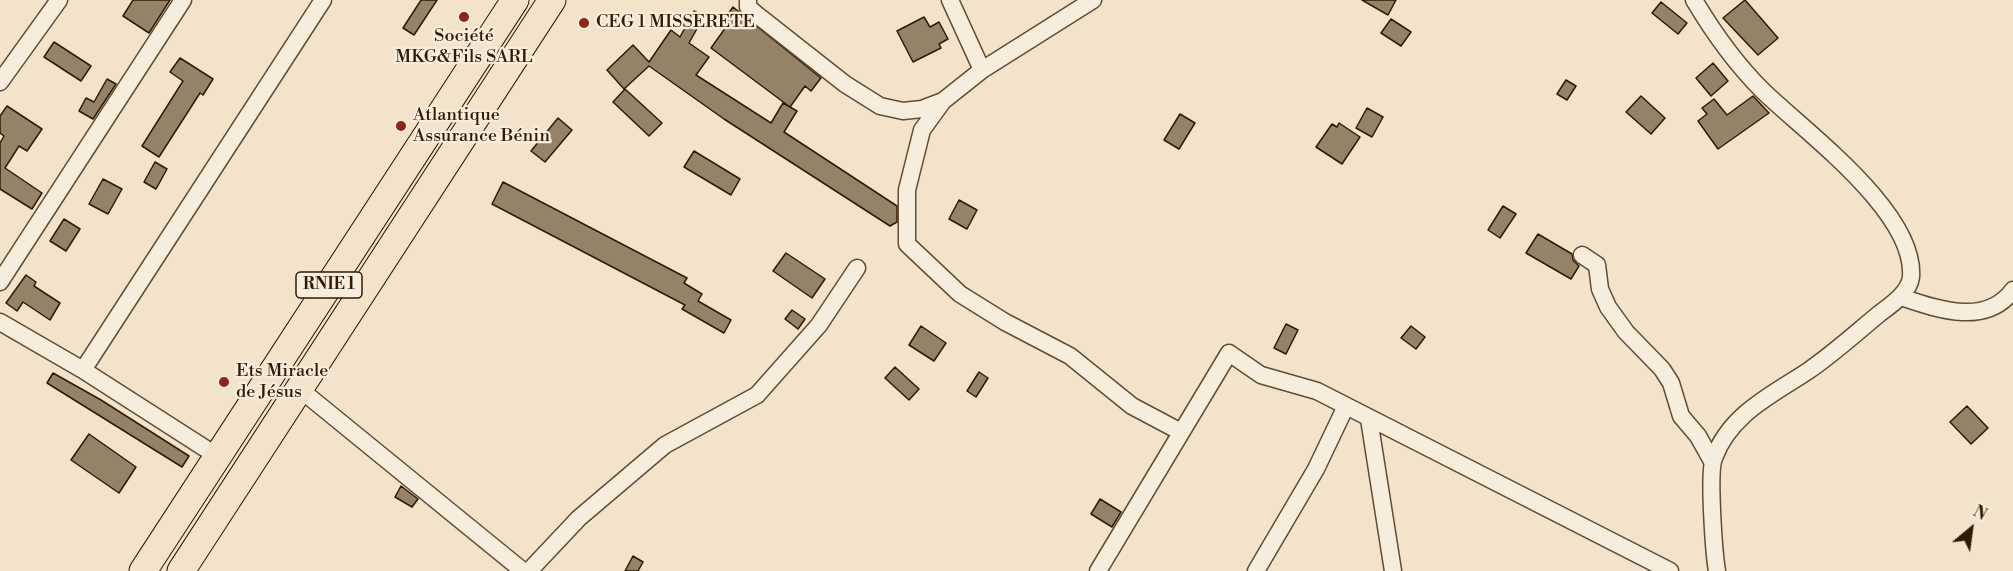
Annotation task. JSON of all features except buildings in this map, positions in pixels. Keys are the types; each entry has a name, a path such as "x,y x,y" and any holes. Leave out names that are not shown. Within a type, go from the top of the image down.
{"highway":[{"name":"RNIE 1","path":"143,571 515,0"},
{"name":"RNIE 1","path":"181,571 552,0"}],"street":[{"path":"0,82 59,0"},
{"path":"0,282 183,0"},
{"path":"83,370 323,0"},
{"path":"192,571 564,0"},
{"path":"748,0 748,7 756,14 845,84 880,106 903,111 922,110 943,100 982,70 1093,0"},
{"path":"950,0 982,70"},
{"path":"1694,0 1710,28 1761,89 1873,193 1908,252 1911,279 1900,297 1810,370 1749,409 1723,439 1712,461 1714,553 1717,571"},
{"path":"943,100 922,130 907,190 907,244 960,294 1005,322 1070,356 1132,406 1181,432"},
{"path":"1582,255 1597,265 1602,297 1620,324 1671,383 1681,416 1698,436 1712,461"},
{"path":"529,571 579,518 665,445 757,395 819,324 857,268"},
{"path":"1900,297 1940,310 1971,313 1990,308 2006,299 2013,290"},
{"path":"0,322 83,370 217,456"},
{"path":"1098,571 1229,353 1261,375 1317,391 1670,571"},
{"path":"307,395 523,571"},
{"path":"1256,571 1316,469 1346,406"},
{"path":"1369,419 1393,571"}],"place":[{"name":"Société MKG&Fils SARL","path":"464,17"},
{"name":"CEG 1 MISSERETE","path":"584,23"},
{"name":"Atlantique Assurance Bénin","path":"401,126"},
{"name":"Ets Miracle de Jésus","path":"224,382"}]}
